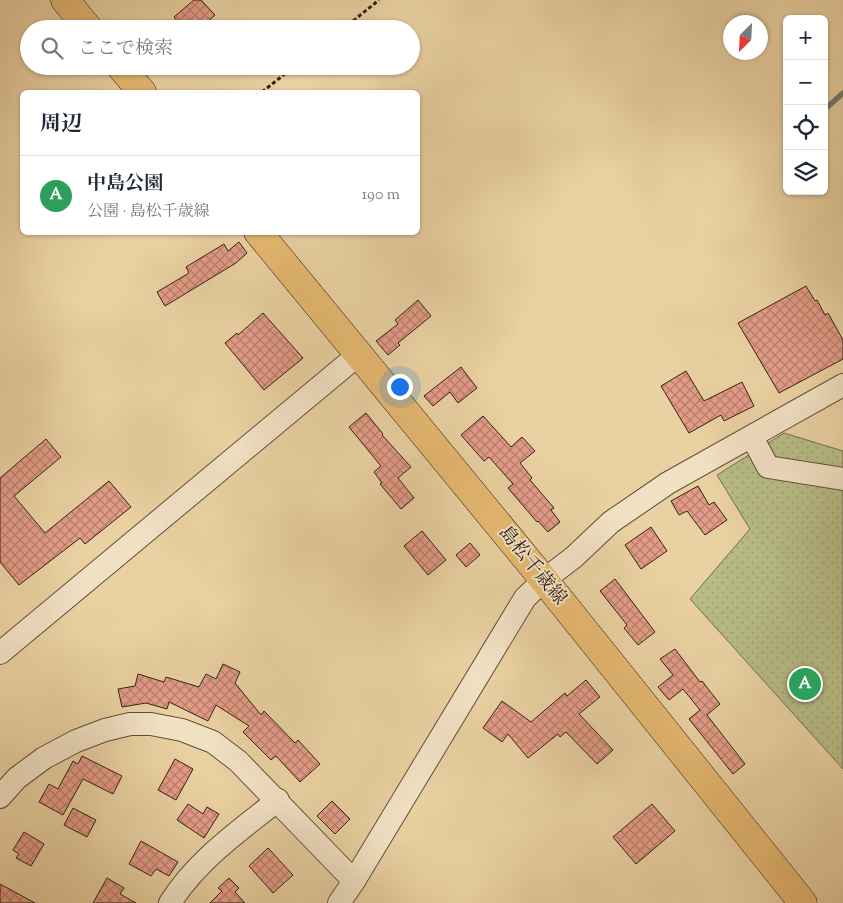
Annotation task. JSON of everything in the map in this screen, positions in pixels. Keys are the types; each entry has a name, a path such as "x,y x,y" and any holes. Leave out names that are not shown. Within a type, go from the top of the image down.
{"main road":[{"path":"66,0 82,20"},
{"path":"128,75 140,90"},
{"name":"島松千歳線","path":"260,235 544,580 803,903"}],"street":[{"path":"0,653 358,355"},
{"path":"340,903 525,598 544,580 574,557 611,522 668,484 843,385"},
{"path":"752,437 768,467 843,479"},
{"path":"1,793 17,778 44,758 76,741 105,730 130,724 151,724 182,730 213,742 238,761 278,800 354,881"},
{"path":"170,903 176,893 214,850 278,800"}],"path":[{"path":"354,20 379,0"},
{"path":"265,90 284,75"}],"green space":[{"path":"784,433 843,451 843,769 690,599 750,529 717,475"}],"building":[{"path":"194,0 201,0 215,15 209,20 176,20 174,17"},
{"path":"239,242 247,253 236,263 165,306 157,292 189,273 186,267 224,244 228,251"},
{"path":"806,286 815,301 817,300 825,315 828,313 843,340 843,359 779,393 738,323"},
{"path":"418,300 431,316 398,343 400,345 388,355 376,341 398,324 395,320"},
{"path":"263,313 303,358 264,390 225,343 237,333 238,335"},
{"path":"461,367 477,388 458,403 450,392 433,406 424,396"},
{"path":"686,371 704,401 742,382 754,406 724,421 721,415 689,433 661,386"},
{"path":"366,413 382,435 411,467 398,478 414,498 401,509 380,484 382,483 374,472 381,466 349,427"},
{"path":"483,416 511,447 522,437 535,451 520,463 532,478 530,480 554,508 551,510 560,522 548,532 508,488 513,484 489,457 484,461 461,435"},
{"path":"46,439 61,457 14,496 45,533 109,481 131,507 85,544 80,538 19,585 0,562 0,478"},
{"path":"698,486 709,505 714,502 727,520 705,535 687,511 679,515 671,501"},
{"path":"651,527 667,551 641,569 625,545"},
{"path":"422,531 446,560 428,575 404,546"},
{"path":"470,543 480,555 466,567 456,555"},
{"path":"615,579 655,632 638,645 624,628 627,625 600,591"},
{"path":"675,649 700,682 702,681 720,704 707,715 745,764 733,774 689,719 700,710 683,689 669,700 658,687 673,675 660,659"},
{"path":"223,664 240,672 235,683 261,715 264,711 295,743 298,740 320,764 300,782 276,756 271,760 243,732 249,726 216,705 208,721 169,702 167,709 146,703 122,707 118,689 135,686 138,674 164,682 166,677 199,687 206,674 216,679"},
{"path":"586,680 600,697 579,714 613,750 597,764 566,732 560,737 558,734 528,758 508,734 502,742 483,728 502,701 531,722 565,693 567,696"},
{"path":"82,756 122,776 113,794 83,779 63,815 39,802 49,784 58,789 73,761 78,764"},
{"path":"175,759 193,769 176,800 158,790"},
{"path":"332,801 350,819 335,834 317,816"},
{"path":"188,804 203,814 207,807 219,814 204,838 177,820"},
{"path":"652,804 675,831 636,864 613,837"},
{"path":"73,808 96,820 87,837 64,825"},
{"path":"24,832 44,844 31,866 16,858 19,854 13,850"},
{"path":"141,841 178,862 169,876 156,869 151,876 129,864"},
{"path":"268,848 293,875 273,893 249,866"},
{"path":"107,878 124,888 120,894 136,903 93,903"},
{"path":"229,878 239,888 235,892 245,903 210,903 222,891 218,888"},
{"path":"0,884 35,903 0,903"}],"waterway":[{"path":"828,106 843,93"}],"place":[{"name":"中島公園","path":"805,684"}]}
